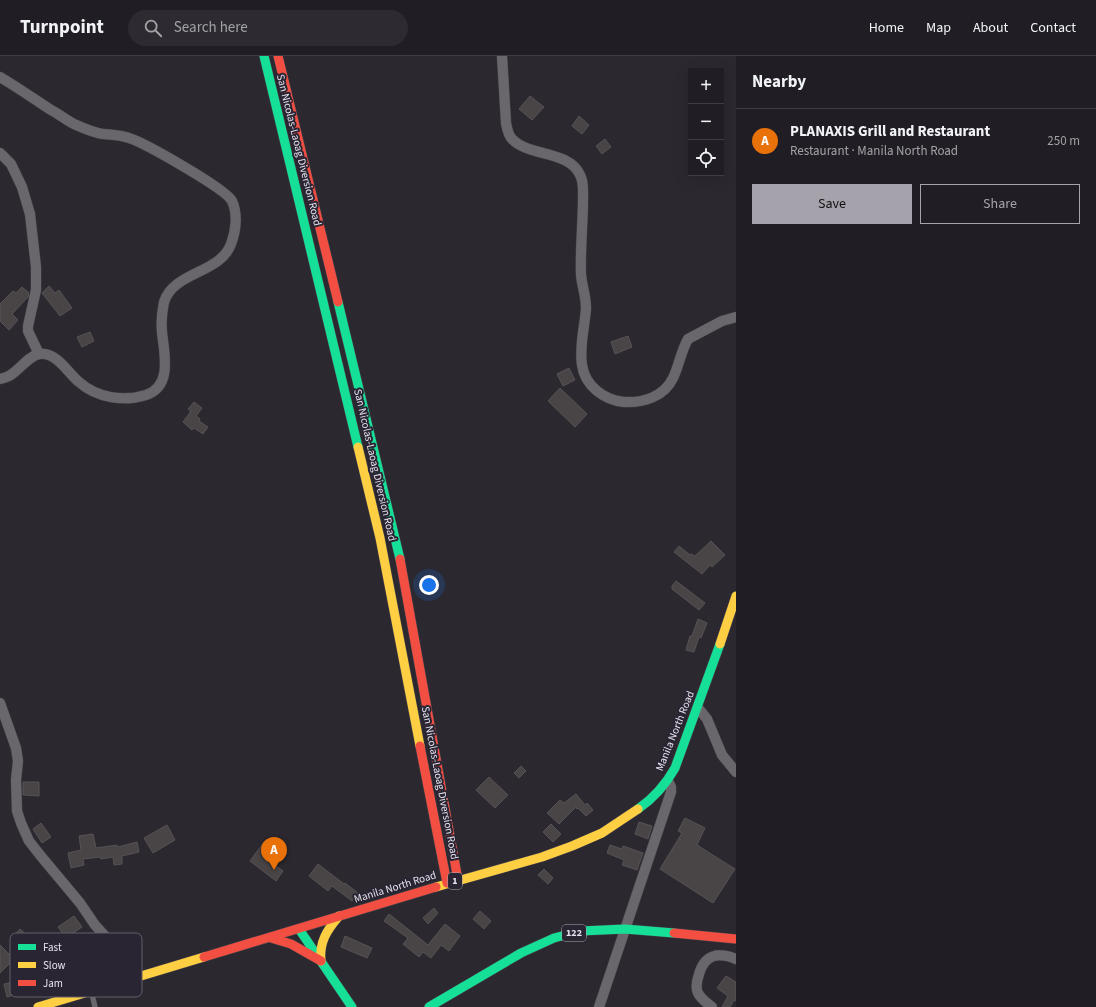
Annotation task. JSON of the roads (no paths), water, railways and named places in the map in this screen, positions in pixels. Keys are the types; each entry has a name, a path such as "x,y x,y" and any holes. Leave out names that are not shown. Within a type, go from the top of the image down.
{"main road":[{"name":"San Nicolas-Laoag Diversion Road","path":"264,56 380,538 447,883"},
{"name":"San Nicolas-Laoag Diversion Road","path":"278,56 398,549 458,880"},
{"name":"Manila North Road","path":"142,976 447,883 542,857 602,833 644,805 668,781 675,768 698,708 736,596"},
{"path":"321,961 320,947 322,941 330,927 339,916"},
{"path":"299,929 352,1007"},
{"name":"122","path":"429,1007 521,953 554,938 581,931 625,929 736,939"},
{"path":"270,938 282,939 290,942 321,961"},
{"name":"Manila North Road","path":"38,1007 81,997"}],"street":[{"path":"502,56 505,118 508,133 511,139 524,147 567,162 575,168 580,175 583,194 581,276 586,302 581,354 582,366 589,382 595,390 604,396 622,402 636,402 651,399 671,382 688,339 722,321 736,317"},
{"path":"0,77 74,124 96,133 132,138 162,154 222,190 231,199 236,213 236,225 227,252 211,266 193,274 171,290 166,298 162,317 162,331 166,363 165,371 158,387 154,390 148,394 122,398 109,397 96,393 80,383 60,362 52,357 39,354 33,356 11,375 0,380"},
{"path":"0,153 11,164 19,181 30,214 36,267 36,290 28,331 39,354"},
{"path":"0,703 16,748 18,761 16,780 17,810 29,841 103,933"},
{"path":"698,708 708,719 722,755 736,772"},
{"path":"599,1007 671,792 671,787 668,781"},
{"path":"712,1007 698,993 697,987 700,969 705,961 715,955 724,955 736,959"}],"lane":[{"path":"93,997 95,1007"}],"place":[{"name":"PLANAXIS Grill and Restaurant","path":"274,870"}]}
